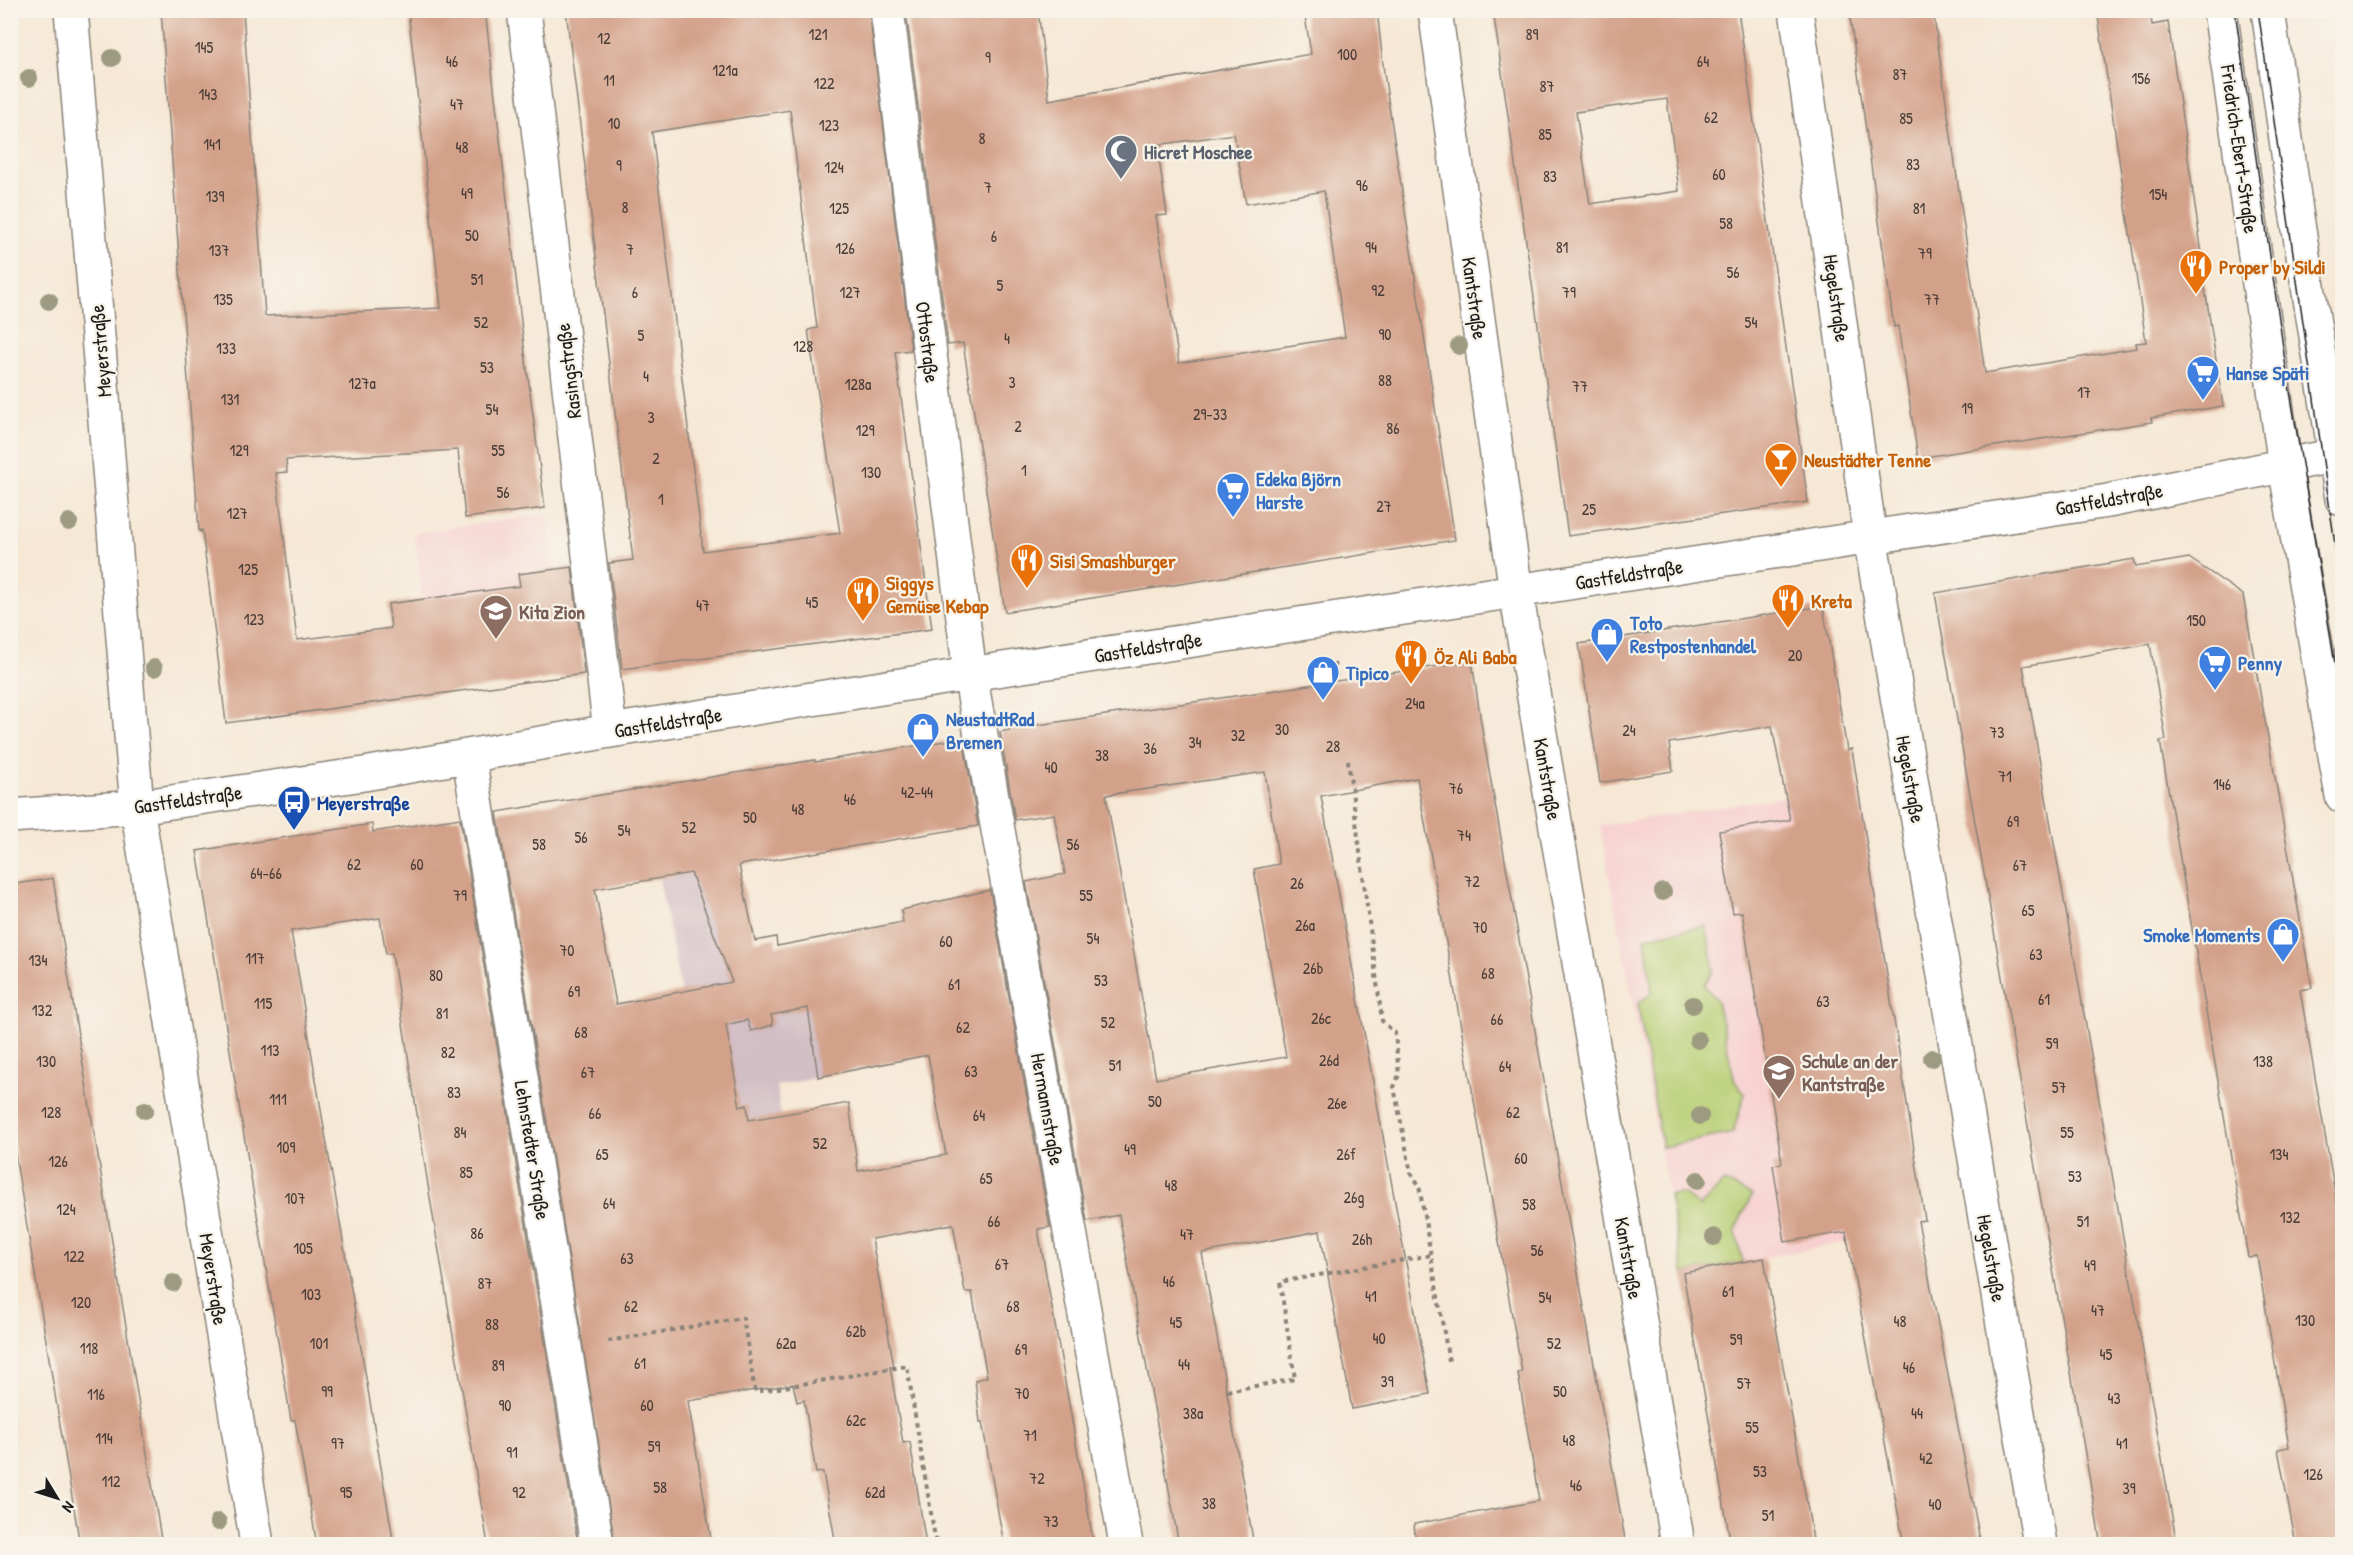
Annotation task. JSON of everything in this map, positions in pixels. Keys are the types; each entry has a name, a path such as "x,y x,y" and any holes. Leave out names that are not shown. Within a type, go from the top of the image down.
{"street":[{"name":"Meyerstraße","path":"71,10 137,807 257,1545"},
{"name":"Rasingstraße","path":"524,10 610,731"},
{"name":"Ottostraße","path":"887,10 970,674"},
{"name":"Kantstraße","path":"1435,10 1516,592 1678,1545"},
{"name":"Hegelstraße","path":"1796,10 1870,536 2040,1545"},
{"name":"Friedrich-Ebert-Straße","path":"2220,10 2285,466 2343,796"},
{"path":"2268,10 2296,211 2339,455 2343,499"},
{"path":"2285,466 2339,455"},
{"name":"Gastfeldstraße","path":"10,816 137,807 469,756 610,731 970,674 2108,501 2285,466"},
{"name":"Hermannstraße","path":"970,674 1126,1545"},
{"name":"Lehnstedter Straße","path":"469,756 597,1545"}],"path":[{"path":"1348,760 1382,1021 1395,1034 1399,1075 1394,1088 1411,1173 1419,1185 1449,1362"},
{"path":"1227,1391 1295,1379 1280,1282 1431,1255"},
{"path":"606,1341 743,1318 755,1392 907,1366 936,1545"}],"shaded area":[{"name":"Kita Zion","path":"547,514 568,676 435,694 414,533"},
{"name":"Schule an der Kantstraße","path":"1859,785 1926,1227 1683,1273 1600,826"},
{"path":"693,873 715,935 752,928 755,941 776,937 777,946 849,932 872,1066 776,1086 792,1182 885,1166 898,1234 723,1264 681,992 659,879"}],"green space":[{"path":"1706,926 1714,970 1704,985 1717,1001 1735,1082 1745,1093 1733,1133 1662,1147 1638,1004 1652,992 1645,937"},
{"path":"1724,1182 1752,1195 1735,1230 1743,1262 1683,1273 1669,1195 1684,1194 1700,1207"}],"building":[{"path":"161,10 243,10 265,316 441,308 408,10 485,10 545,508 465,518 458,450 286,460 287,472 276,473 297,640 391,628 388,604 520,586 518,574 572,567 584,674 226,723 202,530 199,531"},
{"path":"566,10 869,10 911,350 895,352 932,629 622,669 609,563 633,560","holes":["790,110 817,328 808,330 840,533 703,551 652,132"]},
{"path":"906,10 1038,10 1049,100 1311,54 1304,10 1377,10 1384,73 1455,540 1005,612 963,343 948,345","holes":["1234,134 1246,204 1324,191 1345,337 1179,363 1156,216 1167,215 1157,145"]},
{"path":"1493,10 1738,10 1808,502 1568,536","holes":["1667,99 1679,191 1590,204 1576,112"]},
{"path":"1849,10 1933,10 1985,373 2137,348 2136,343 2146,342 2097,10 2150,10 2152,25 2168,22 2223,406 2151,418 2152,422 1918,458 1898,326 1894,327"},
{"path":"2189,558 2243,595 2312,988 2300,990 2343,1239 2343,1545 2296,1545 2278,1449 2289,1447 2257,1256 2248,1257 2160,741 2166,740 2150,644 2023,666 2177,1545 2101,1545 1935,593 2134,559 2136,567"},
{"path":"1823,606 1847,750 1852,749 1925,1220 1918,1221 1981,1545 1904,1545 1846,1232 1785,1242 1773,1165 1782,1163 1742,912 1733,913 1719,831 1790,820 1772,726 1669,743 1673,771 1600,783 1579,644"},
{"path":"1472,661 1483,736 1626,1545 1416,1545 1414,1524 1539,1501 1518,1373 1522,1372 1417,778 1321,796 1430,1394 1352,1409 1320,1231 1202,1253 1254,1545 1179,1545 1119,1215 1087,1221 1026,882 1065,874 1054,814 1015,820 1000,732","holes":["1265,772 1279,864 1254,869 1286,1057 1156,1079 1106,795"]},
{"path":"963,738 978,826 739,865 755,941 776,937 777,946 903,922 901,910 990,890 1050,1227 1038,1229 1094,1545 1004,1545 982,1422 980,1422 975,1380 987,1377 972,1292 965,1292 953,1224 872,1239 894,1367 890,1367 903,1443 910,1442 926,1545 836,1545 823,1472 816,1473 804,1400 797,1402 793,1384 688,1401 712,1545 615,1545 497,812 815,760 815,762","holes":["691,873 732,982 616,1004 595,889","808,1008 818,1077 928,1055 946,1155 858,1171 849,1103 749,1120 747,1105 740,1107 726,1025 747,1020 751,1031 773,1025 771,1015"]},
{"path":"460,818 578,1545 488,1545 392,953 386,954 380,918 291,931 394,1545 317,1545 295,1420 291,1420 197,851 372,824 373,832"},
{"path":"53,878 162,1545 80,1545 10,1124 10,885"},
{"path":"1764,1258 1814,1545 1731,1545 1683,1273"}],"tram line":[{"path":"2235,10 2285,361 2342,706"},
{"path":"2258,10 2342,593"}],"place":[{"name":"Hicret Moschee","path":"1121,180"},
{"name":"Proper by Sildi","path":"2196,295"},
{"name":"Hanse Späti","path":"2203,401"},
{"name":"Neustädter Tenne","path":"1781,488"},
{"name":"Edeka Björn Harste","path":"1233,518"},
{"name":"Sisi Smashburger","path":"1027,589"},
{"name":"Siggys Gemüse Kebap","path":"863,622"},
{"name":"Kreta","path":"1788,629"},
{"name":"Kita Zion","path":"496,640"},
{"name":"Toto Restpostenhandel","path":"1607,663"},
{"name":"Öz Ali Baba","path":"1411,685"},
{"name":"Penny","path":"2215,691"},
{"name":"Tipico","path":"1323,701"},
{"name":"NeustadtRad Bremen","path":"923,758"},
{"name":"Meyerstraße","path":"294,831"},
{"name":"Smoke Moments","path":"2283,963"},
{"name":"Schule an der Kantstraße","path":"1779,1100"}]}
